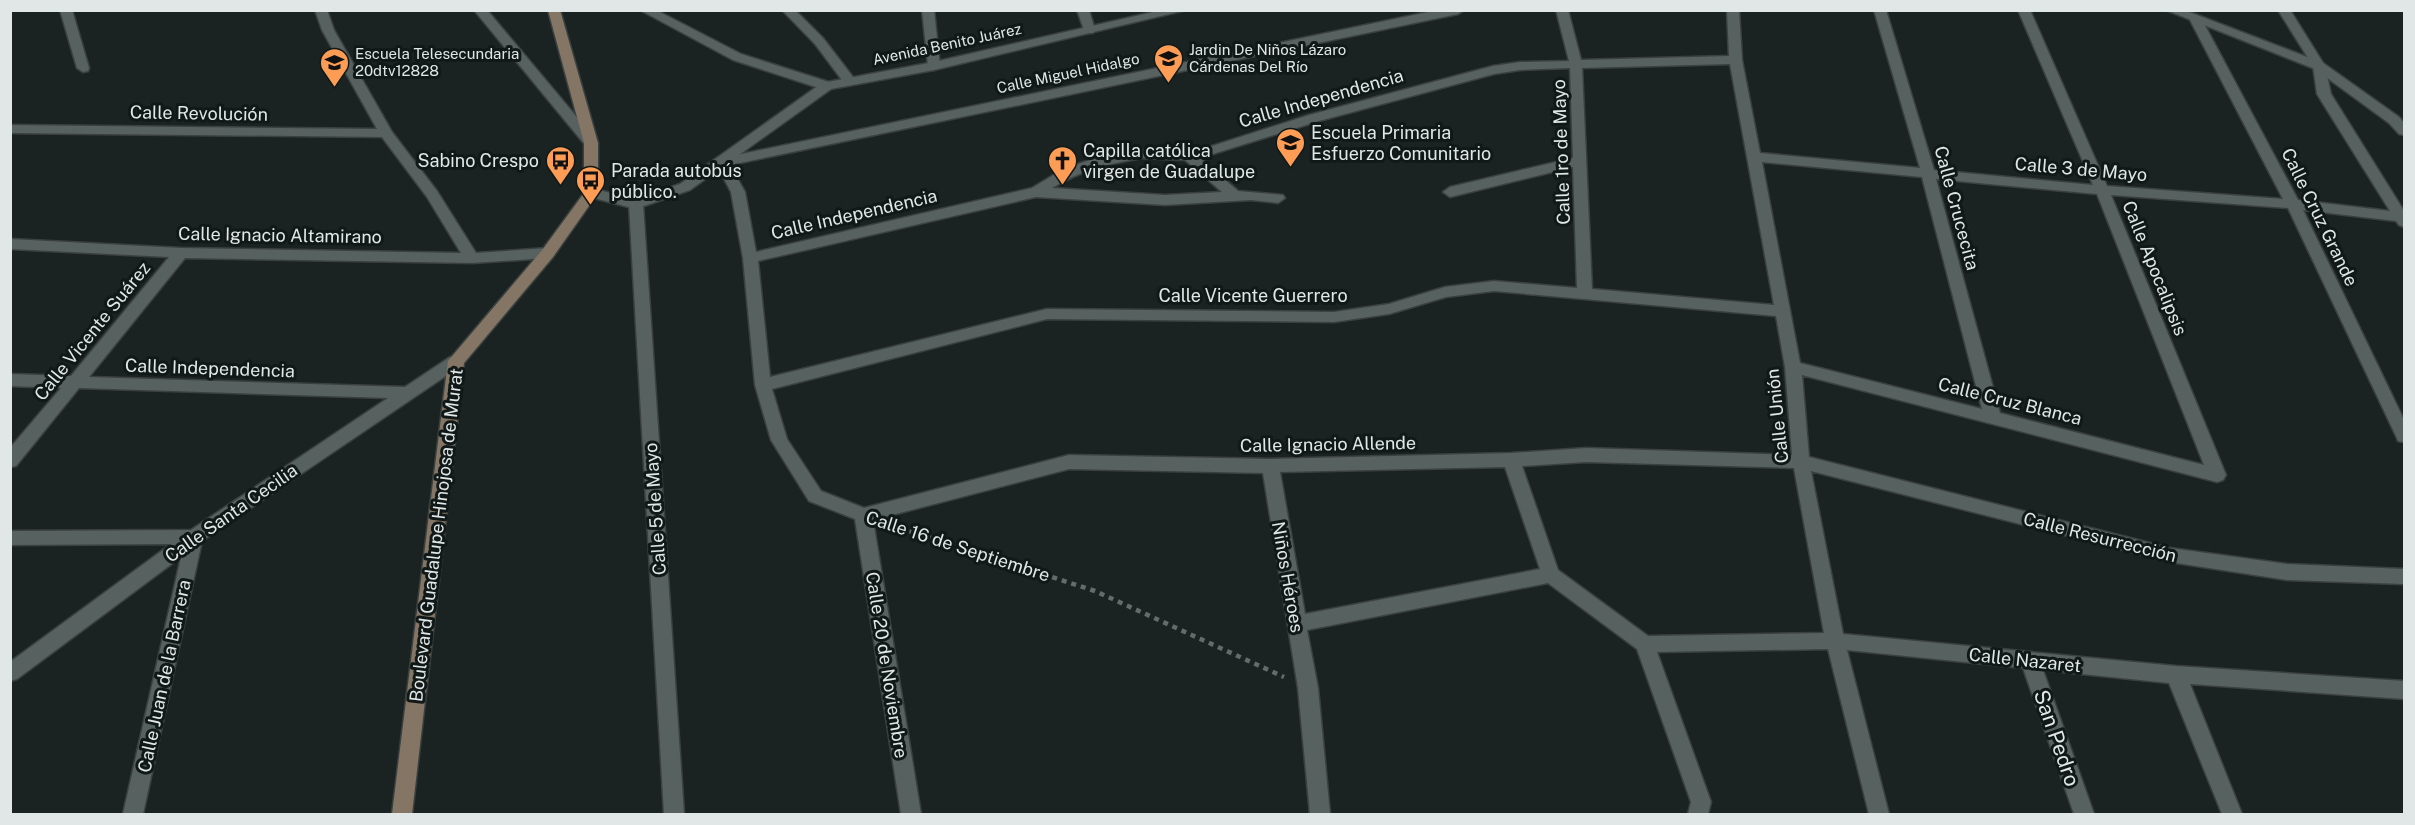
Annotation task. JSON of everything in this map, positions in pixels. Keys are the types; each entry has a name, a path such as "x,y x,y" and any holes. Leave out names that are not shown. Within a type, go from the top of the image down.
{"main road":[{"path":"555,10 591,144 591,193"},
{"name":"Boulevard Guadalupe Hinojosa de Murat","path":"402,814 456,361 548,253 591,193"}],"street":[{"path":"66,10 83,68"},
{"path":"321,10 328,30 386,133 432,194 472,258"},
{"path":"480,10 591,144"},
{"path":"646,10 737,57 827,86"},
{"path":"788,10 819,41 850,81"},
{"path":"927,10 934,66"},
{"path":"1083,10 1089,30"},
{"name":"Avenida Benito Juárez","path":"636,204 685,187 827,86 934,66 1180,10"},
{"name":"Calle Miguel Hidalgo","path":"722,162 1458,10"},
{"name":"Calle 1ro de Mayo","path":"1562,10 1576,65 1585,295"},
{"name":"Calle Unión","path":"1733,10 1736,60 1793,367 1801,462 1835,641 1879,814"},
{"name":"Calle Crucecita","path":"1880,10 1928,173 1992,416"},
{"name":"Calle Apocalipsis","path":"2024,10 2102,190 2217,475"},
{"path":"2172,10 2319,66 2394,120 2404,131"},
{"path":"2284,10 2319,66 2324,94 2404,218"},
{"name":"Calle Cruz Grande","path":"2195,18 2293,204 2404,436"},
{"name":"Calle Independencia","path":"750,258 1036,192 1070,171 1102,161 1142,154 1189,156 1314,118 1493,70 1520,66 1736,60"},
{"name":"Calle Revolución","path":"10,129 386,133"},
{"path":"1189,156 1235,196"},
{"name":"Calle 3 de Mayo","path":"1754,157 2102,190 2293,204 2404,218"},
{"path":"1450,192 1579,161"},
{"name":"Calle 16 de Septiembre","path":"722,162 738,192 750,258 763,385 779,440 815,496 862,515"},
{"path":"1036,192 1165,200 1251,195 1278,198"},
{"path":"591,193 636,204"},
{"name":"Calle 5 de Mayo","path":"636,204 674,814"},
{"name":"Calle Ignacio Altamirano","path":"10,244 181,253 472,258 548,253"},
{"name":"Calle Vicente Suárez","path":"10,461 181,253"},
{"name":"Calle Vicente Guerrero","path":"763,385 1047,314 1334,316 1389,309 1445,292 1494,286 1783,311"},
{"name":"Calle Santa Cecilia","path":"10,673 194,537 456,361"},
{"name":"Calle Cruz Blanca","path":"1793,367 2217,475"},
{"name":"Calle Independencia","path":"10,380 409,393"},
{"name":"Calle Ignacio Allende","path":"862,515 1069,462 1270,466 1511,460 1587,455 1801,462"},
{"path":"1511,460 1551,575 1645,644 1701,802 1698,814"},
{"name":"Calle Resurrección","path":"1801,462 2170,555 2287,572 2404,577"},
{"name":"Niños Héroes","path":"1270,466 1308,688"},
{"name":"Calle 20 de Noviembre","path":"862,515 912,814"},
{"path":"10,538 194,537"},
{"name":"Calle Juan de la Barrera","path":"133,814 194,537"},
{"path":"1296,624 1551,575"},
{"name":"Calle Nazaret","path":"1645,644 1835,641 2176,675 2404,690"},
{"name":"San Pedro","path":"2030,660 2084,814"},
{"path":"2176,675 2232,814"},
{"path":"1308,688 1320,814"}],"path":[{"name":"Calle 16 de Septiembre","path":"862,515 1095,591 1308,688"}],"place":[{"name":"Jardin De Niños Lázaro Cárdenas Del Río","path":"1168,84"},
{"name":"Escuela Telesecundaria 20dtv12828","path":"334,88"},
{"name":"Escuela Primaria Esfuerzo Comunitario","path":"1290,168"},
{"name":"Sabino Crespo","path":"560,186"},
{"name":"Capilla católica virgen de Guadalupe","path":"1062,186"},
{"name":"Parada autobús público.","path":"590,206"}]}
